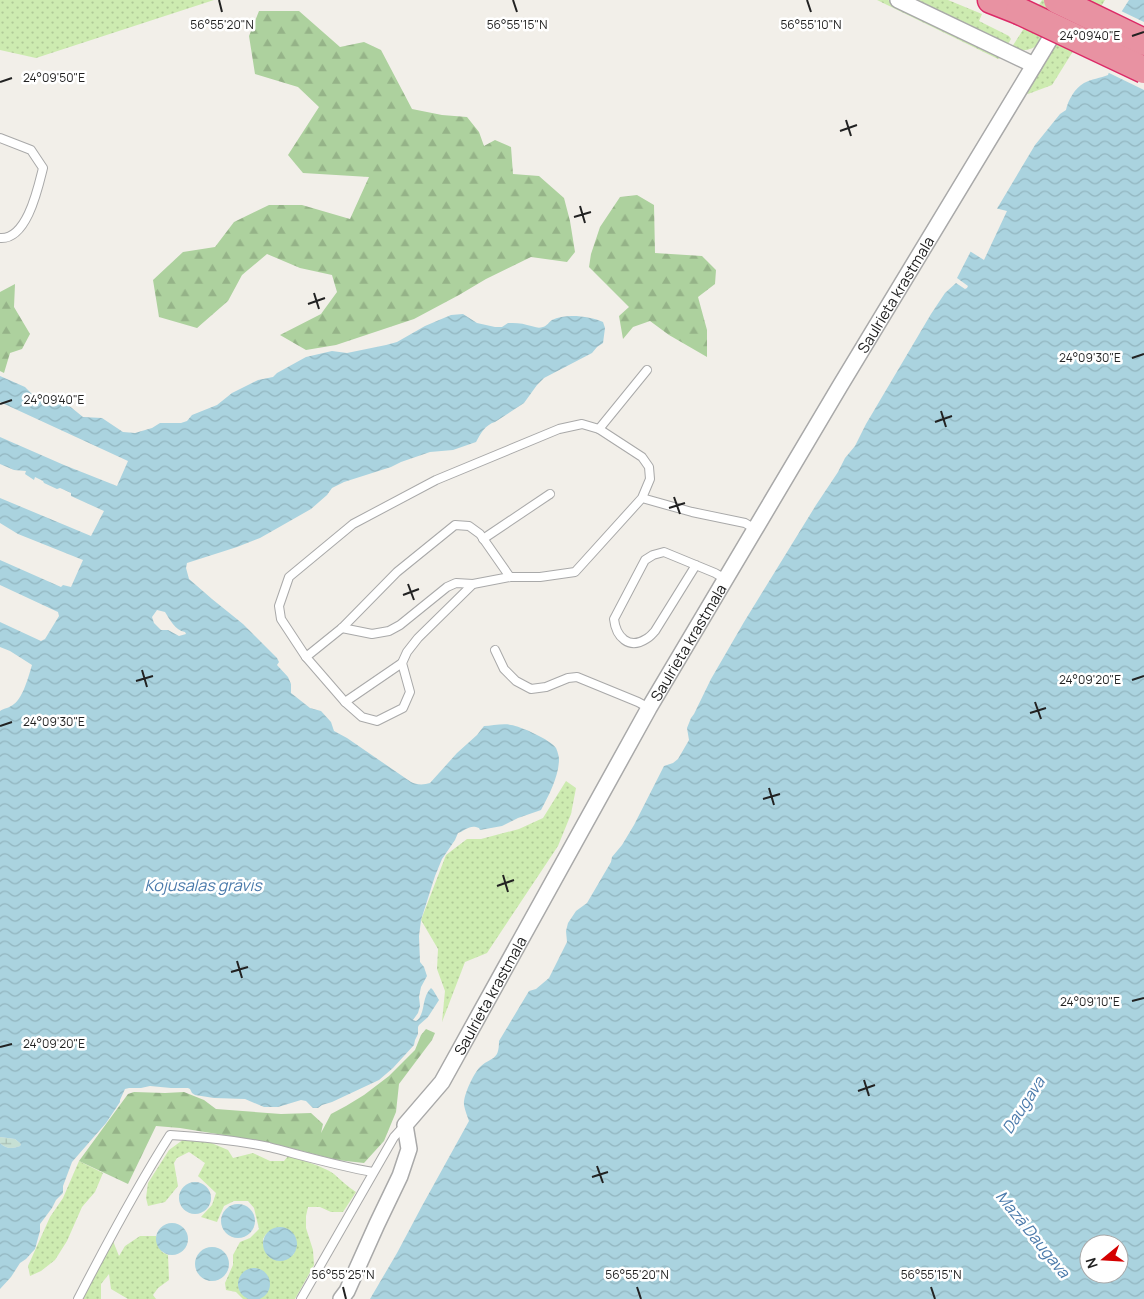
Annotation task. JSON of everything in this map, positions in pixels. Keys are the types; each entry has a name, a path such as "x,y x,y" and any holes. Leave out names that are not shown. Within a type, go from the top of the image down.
{"highway":[{"path":"990,0 1009,6 1144,70"},
{"path":"1057,0 1144,42"}],"street":[{"path":"898,0 1034,65"},
{"name":"Saulrieta krastmala","path":"405,1125 442,1082 648,708 1074,0"},
{"path":"342,1299 400,1176 409,1149 405,1125"}],"lane":[{"path":"0,138 31,150 43,168 34,201 19,230 7,238 0,238"},
{"path":"599,429 647,370"},
{"path":"342,628 372,634 388,631 400,624 447,587 456,583 473,584 510,577 540,577 574,572 642,498 650,479 649,467 642,456 599,429 582,424 559,429 436,480 353,524 289,577 279,606 281,619 306,656 345,702 362,717 377,721 403,708 410,692 402,663"},
{"path":"483,539 550,494"},
{"path":"642,498 692,512 745,523 755,529"},
{"path":"306,656 342,628 396,572 455,526 469,526 480,534 510,577"},
{"path":"696,566 655,631 646,639 637,642 627,642 619,636 615,628 614,619 645,560 653,555 664,552 696,566 725,579"},
{"path":"345,702 402,663 407,652 418,638 473,584"},
{"path":"495,650 504,669 516,681 531,689 546,687 568,678 577,677 648,708"},
{"path":"301,1299 373,1172 394,1137 405,1125"},
{"path":"78,1299 151,1164 170,1135 207,1137 267,1147 373,1172"}],"green space":[{"path":"0,0 214,0 36,58 0,50"},
{"path":"877,0 888,0 1002,55 998,59"},
{"path":"912,0 948,0 982,14 979,21 1009,36 1011,39 1007,46"},
{"path":"1042,0 1067,0 1039,44 1026,50 1012,47"},
{"path":"1083,0 1105,0 1052,85 1028,94 1025,92"},
{"path":"259,11 299,11 340,47 364,42 381,50 412,109 442,115 467,117 479,132 484,146 495,140 511,147 513,174 539,176 564,198 575,252 567,262 531,257 486,279 414,319 336,345 306,350 280,335 321,314 337,292 332,275 300,268 267,254 242,275 228,301 197,328 159,317 153,280 183,252 215,247 234,222 269,205 302,205 350,219 369,177 303,173 288,155 319,107 298,87 255,74 249,36"},
{"path":"637,195 654,205 655,253 702,256 716,270 715,284 698,297 707,330 707,357 669,335 650,321 633,327 623,339 619,316 629,307 589,267 591,254 600,227 620,197"},
{"path":"15,284 14,307 30,334 22,349 10,353 4,373 0,371 0,292"},
{"path":"566,781 576,788 571,814 558,846 487,953 465,962 442,1022 445,991 437,969 438,949 421,920 446,855 467,839 481,839 519,829 543,818"},
{"path":"426,1029 435,1033 432,1040 399,1084 396,1112 384,1141 364,1163 337,1160 267,1142 156,1126 128,1184 79,1161 128,1094 134,1092 184,1092 204,1100 216,1109 281,1114 311,1113 323,1124 321,1133 331,1114 364,1095 389,1076 415,1050 421,1035"},
{"path":"0,1137 15,1139 21,1144 14,1148 9,1148 0,1143"},
{"path":"184,1139 209,1142 228,1150 233,1158 253,1153 270,1161 284,1161 288,1156 329,1171 356,1192 343,1212 331,1212 320,1207 308,1207 306,1228 313,1250 314,1265 295,1299 243,1299 236,1292 226,1290 225,1283 233,1265 233,1255 240,1242 250,1238 259,1229 254,1208 248,1201 234,1201 224,1206 217,1222 201,1217 212,1205 216,1193 198,1176 205,1163 189,1152 177,1158 174,1163 178,1186 165,1202 148,1206 146,1198 148,1183 169,1150","holes":["285,1228 294,1236 296,1243 293,1255 263,1244 266,1234"]},
{"path":"79,1161 103,1173 95,1192 82,1207 67,1241 55,1260 41,1271 30,1276 28,1266 50,1217 63,1198"},
{"path":"140,1236 156,1236 162,1252 168,1255 169,1280 158,1288 153,1295 156,1299 128,1299 111,1289 109,1274 101,1284 101,1299 82,1299 113,1241 119,1256 125,1246"}],"water":[{"path":"1129,0 1144,0 1144,1299 370,1299 469,1121 464,1101 474,1075 483,1064 496,1056 499,1041 529,991 536,989 549,978 567,942 566,931 568,923 576,911 587,903 611,862 612,857 634,825 664,766 678,759 689,740 687,728 691,718 744,622 845,458 855,446 866,424 945,293 956,283 965,289 967,288 968,286 957,278 973,247 978,250 995,212 1035,145 1060,114 1066,110 1068,102 1075,91 1087,82 1108,75 1113,60 1120,14"},
{"name":"Kojusalas grāvis","path":"463,314 477,323 495,327 502,327 508,323 513,323 539,328 557,318 570,316 591,318 603,322 605,328 603,343 592,353 544,378 524,403 486,427 476,442 453,450 430,452 344,482 332,488 311,509 260,538 187,563 186,568 189,579 243,624 277,658 279,662 277,665 288,677 291,684 291,693 310,708 321,711 331,722 334,731 411,782 415,784 430,783 484,726 508,724 535,734 556,748 559,765 550,792 541,810 502,826 480,830 476,827 471,827 458,833 442,859 421,920 419,936 420,962 427,976 421,987 418,1013 413,1020 416,1021 421,1015 426,996 431,988 439,1000 428,1017 419,1025 414,1045 393,1068 379,1080 318,1108 313,1108 306,1101 301,1100 278,1107 264,1107 245,1099 195,1095 188,1088 150,1086 125,1089 120,1102 106,1123 72,1162 63,1186 63,1193 40,1224 35,1249 20,1263 0,1289 0,1143 9,1148 20,1146 21,1144 15,1139 0,1137 0,711 12,705 20,697 32,665 0,647 0,622 41,641 45,639 59,616 58,612 0,585 0,560 61,587 63,585 71,587 83,560 18,534 0,523 0,498 91,536 104,511 71,496 71,493 60,488 57,489 35,477 34,480 25,474 26,471 14,470 0,464 0,437 117,486 128,461 0,402 0,376 25,387 32,394 67,404 83,417 102,418 123,432 135,433 152,428 160,423 181,423 187,421 192,415 217,405 232,393 258,380 273,377 306,357 332,351 347,353 397,342 425,326 451,315","holes":["157,610 165,612 176,627 186,634 179,636 168,630 161,630 154,623 152,617"]},
{"path":"195,1182 201,1183 206,1187 210,1192 210,1204 206,1209 201,1213 195,1214 189,1213 184,1209 180,1204 179,1198 180,1192 184,1187 189,1183"},
{"path":"238,1204 245,1205 250,1209 254,1214 254,1228 250,1233 245,1237 238,1238 231,1237 226,1233 222,1228 221,1221 222,1214 226,1209 231,1205"},
{"path":"172,1223 178,1224 183,1228 187,1233 187,1245 183,1250 178,1254 172,1255 166,1254 161,1250 157,1245 156,1239 157,1233 161,1228 166,1224"},
{"path":"280,1227 287,1228 292,1232 296,1237 296,1251 292,1256 287,1260 280,1261 273,1260 268,1256 264,1251 263,1244 264,1237 268,1232 273,1228"},
{"path":"212,1247 224,1252 229,1264 224,1276 212,1281 200,1276 195,1264 200,1252"},
{"path":"254,1268 266,1272 270,1284 266,1296 254,1300 242,1296 238,1284 242,1272"}],"pier":[{"path":"1119,10 1144,22 1144,90 1107,72"},
{"path":"995,208 1007,211 984,260 968,250 972,245 977,247"}],"water label":[{"name":"Daugava","path":"1023,1105"},
{"name":"Mazā Daugava","path":"1033,1234"}]}
